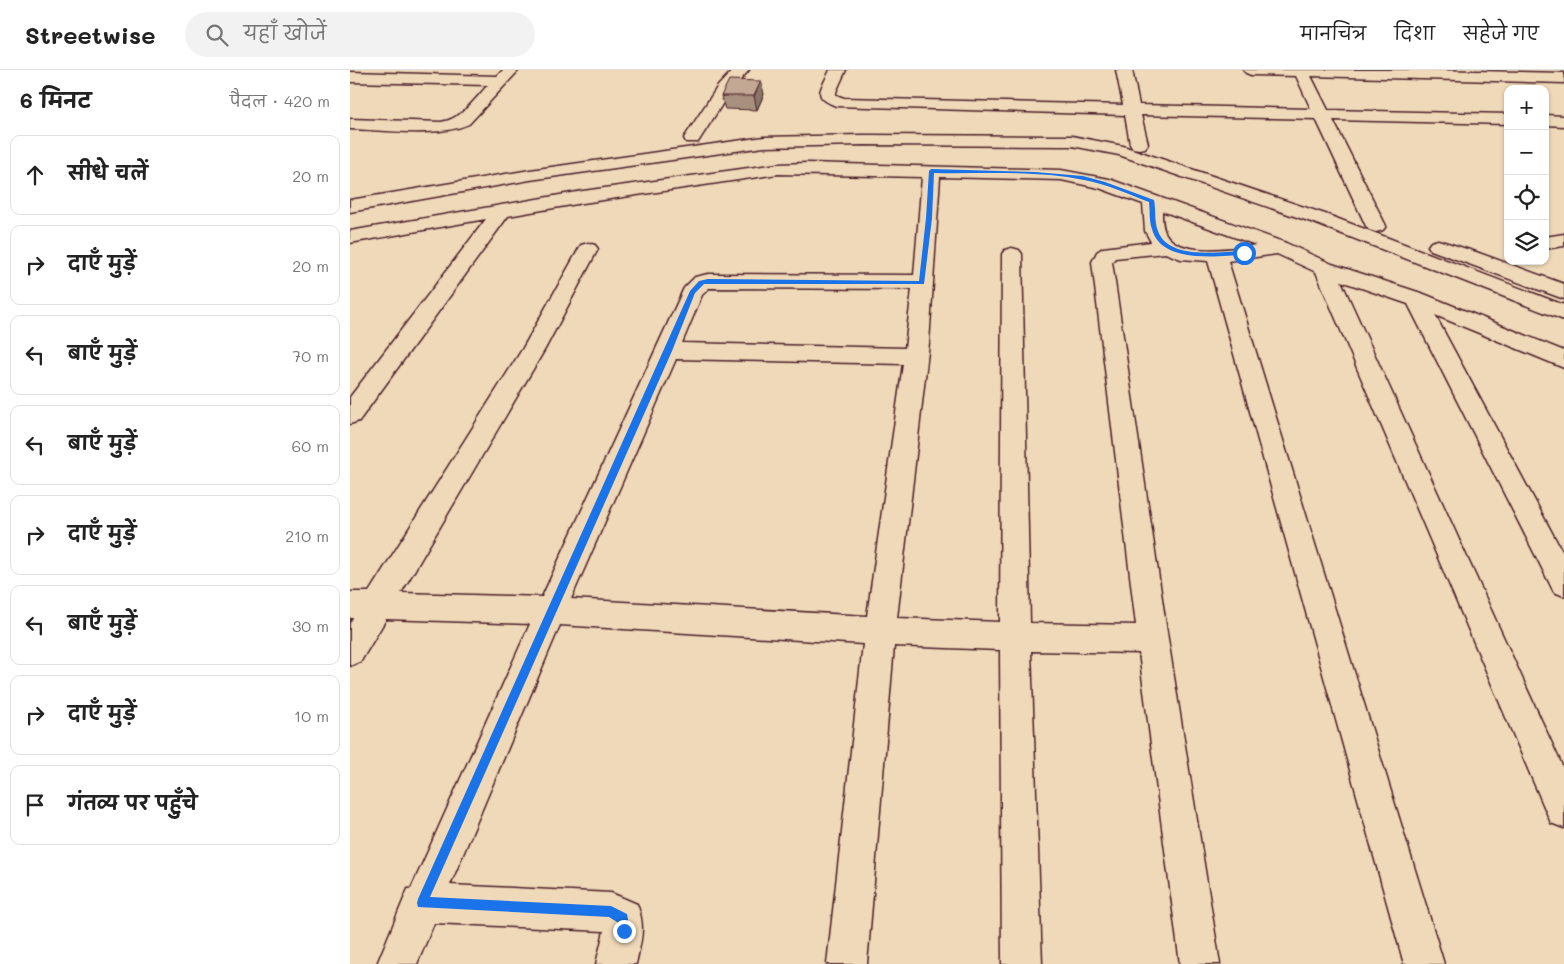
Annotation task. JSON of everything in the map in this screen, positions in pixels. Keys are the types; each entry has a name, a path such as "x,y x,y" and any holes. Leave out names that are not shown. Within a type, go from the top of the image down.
{"street":[{"path":"692,138 724,89 741,70"},
{"path":"838,70 828,92 828,97 833,101 934,112 1132,109 1504,119"},
{"path":"1124,70 1139,144"},
{"path":"1251,70 1564,78"},
{"path":"1300,70 1376,226"},
{"path":"350,77 506,75"},
{"path":"350,124 441,128 454,126 471,115 506,75"},
{"path":"1549,120 1564,120"},
{"path":"350,191 501,165 692,138 800,127 870,124 1056,129 1109,136 1139,144 1469,256 1564,292"},
{"path":"350,206 530,175 764,142 862,140 1072,141 1123,151 1321,219 1564,313"},
{"path":"350,227 524,196 765,161 1034,158 1070,161 1130,177 1564,342"},
{"path":"350,238 583,197 778,169 1035,174 1083,178 1103,183 1279,247 1325,268 1416,299 1564,360"},
{"path":"847,964 880,632 915,356 929,218 931,171"},
{"path":"1152,201 1154,229 1159,239 1167,247 1180,252 1244,253 1279,247"},
{"path":"350,415 502,211"},
{"path":"1549,242 1564,240"},
{"path":"1167,247 1110,252 1104,256 1102,262 1153,639 1200,964"},
{"path":"350,651 364,605 534,349 588,249"},
{"path":"1469,256 1504,251"},
{"path":"1012,254 1022,964"},
{"path":"1216,254 1424,964"},
{"path":"1325,268 1564,810"},
{"path":"397,964 422,903 668,351 692,293 702,282 741,280 922,282"},
{"path":"1416,299 1564,583"},
{"path":"668,351 915,356"},
{"path":"364,605 551,611 880,632 1016,637 1153,639"},
{"path":"422,903 611,912 623,918 624,931 616,964"}],"building":[{"path":"729,80 761,81 754,96 721,96"}],"route":[{"path":"624,931 623,918 611,912 422,903 668,351 692,293 702,282 741,280 922,282 929,218 931,171 1062,175 1103,183 1152,201 1154,229 1159,239 1167,247 1180,252 1200,254 1244,253"}]}
